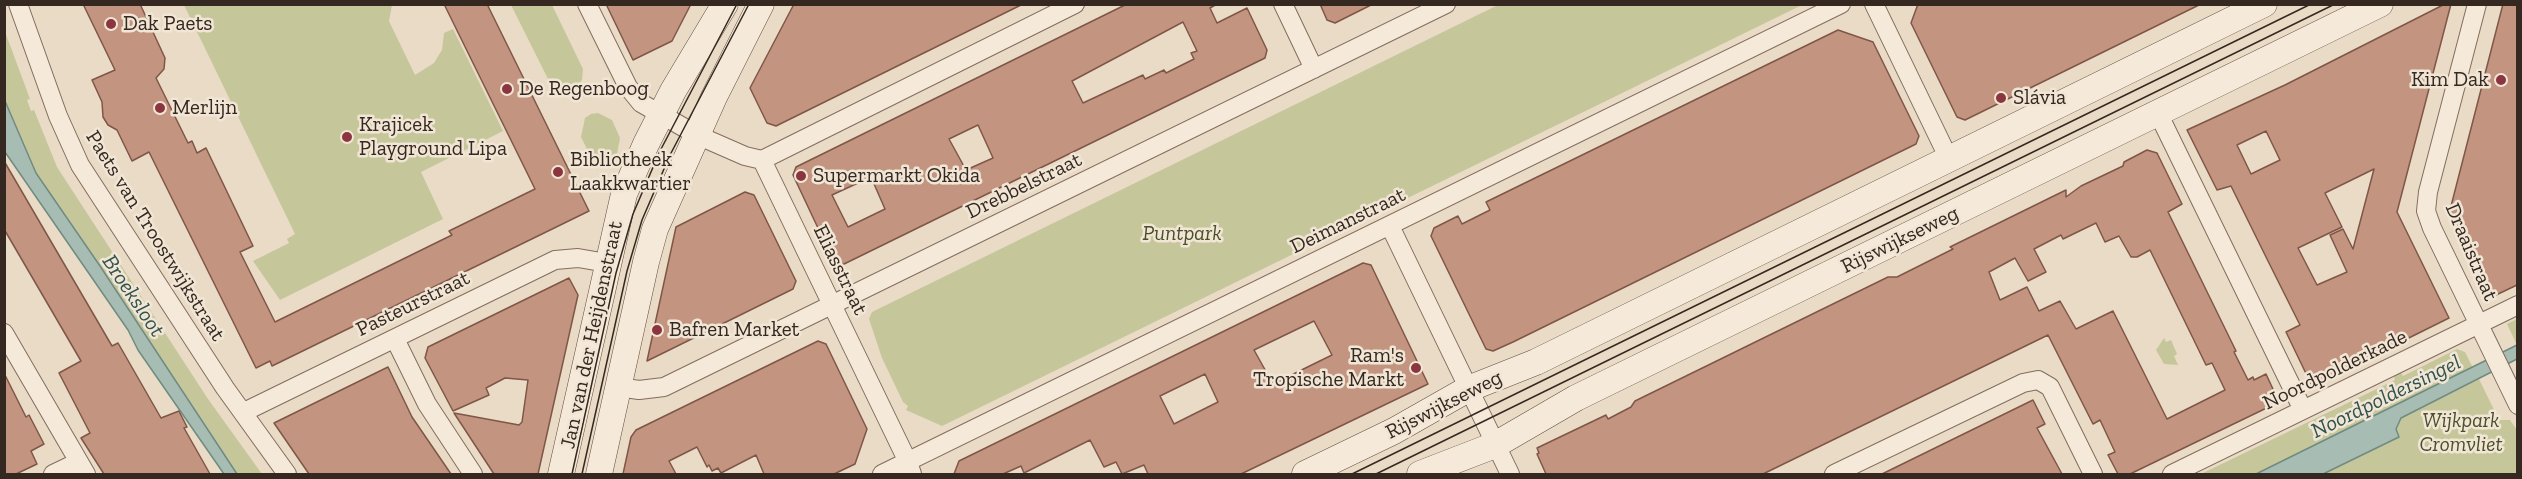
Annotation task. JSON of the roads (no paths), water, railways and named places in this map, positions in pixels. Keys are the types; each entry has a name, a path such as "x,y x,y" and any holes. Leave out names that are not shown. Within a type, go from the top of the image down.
{"main road":[{"name":"Jan van der Heijdenstraat","path":"561,474 624,194 660,115 725,4"},
{"name":"Jan van der Heijdenstraat","path":"599,474 652,240 665,205 719,86 761,4"},
{"name":"Rijswijkseweg","path":"1305,474 1394,431 1468,389 1536,362 1945,152 2264,4"},
{"name":"Rijswijkseweg","path":"1420,474 1495,445 1576,398 2380,4"}],"street":[{"name":"Paets van Troostwijkstraat","path":"18,4 58,116 80,165 225,388 287,474"},
{"path":"587,4 629,89 641,104 697,135 738,153 762,160 1075,4"},
{"path":"1283,4 1314,69"},
{"name":"Drebbelstraat","path":"618,387 639,390 664,387 1446,4"},
{"path":"1874,4 1945,152"},
{"name":"Draaistraat","path":"2477,4 2426,206 2432,228 2517,405"},
{"name":"Deimanstraat","path":"882,474 910,468 1390,226 1837,7"},
{"path":"2158,113 2303,410"},
{"name":"Eliasstraat","path":"762,160 910,468"},
{"path":"1390,226 1510,474"},
{"name":"Pasteurstraat","path":"244,412 555,260 578,258 608,263"},
{"name":"Noordpolderkade","path":"2172,474 2517,306"},
{"path":"4,333 82,468 53,474"},
{"path":"395,339 427,404 472,474"},
{"path":"1834,474 2023,383 2038,380 2050,387 2093,474"}],"tram line":[{"path":"572,474 616,273 633,214 660,151 737,4"},
{"path":"582,474 627,271 642,220 670,155 749,4"},
{"path":"1352,474 2311,4"},
{"path":"1376,474 2335,4"}],"place":[{"name":"Dak Paets","path":"111,24"},
{"name":"Kim Dak","path":"2501,80"},
{"name":"De Regenboog","path":"507,89"},
{"name":"Slávia","path":"2001,98"},
{"name":"Merlijn","path":"160,108"},
{"name":"Krajicek Playground Lipa","path":"347,137"},
{"name":"Bibliotheek Laakkwartier","path":"558,172"},
{"name":"Supermarkt Okida","path":"801,176"},
{"name":"Bafren Market","path":"657,330"},
{"name":"Ram's Tropische Markt","path":"1416,368"}],"park label":[{"name":"Puntpark","path":"1182,234"},
{"name":"Wijkpark Cromvliet","path":"2461,433"}],"water label":[{"name":"Broeksloot","path":"133,296"},
{"name":"Noordpoldersingel","path":"2386,397"}]}
